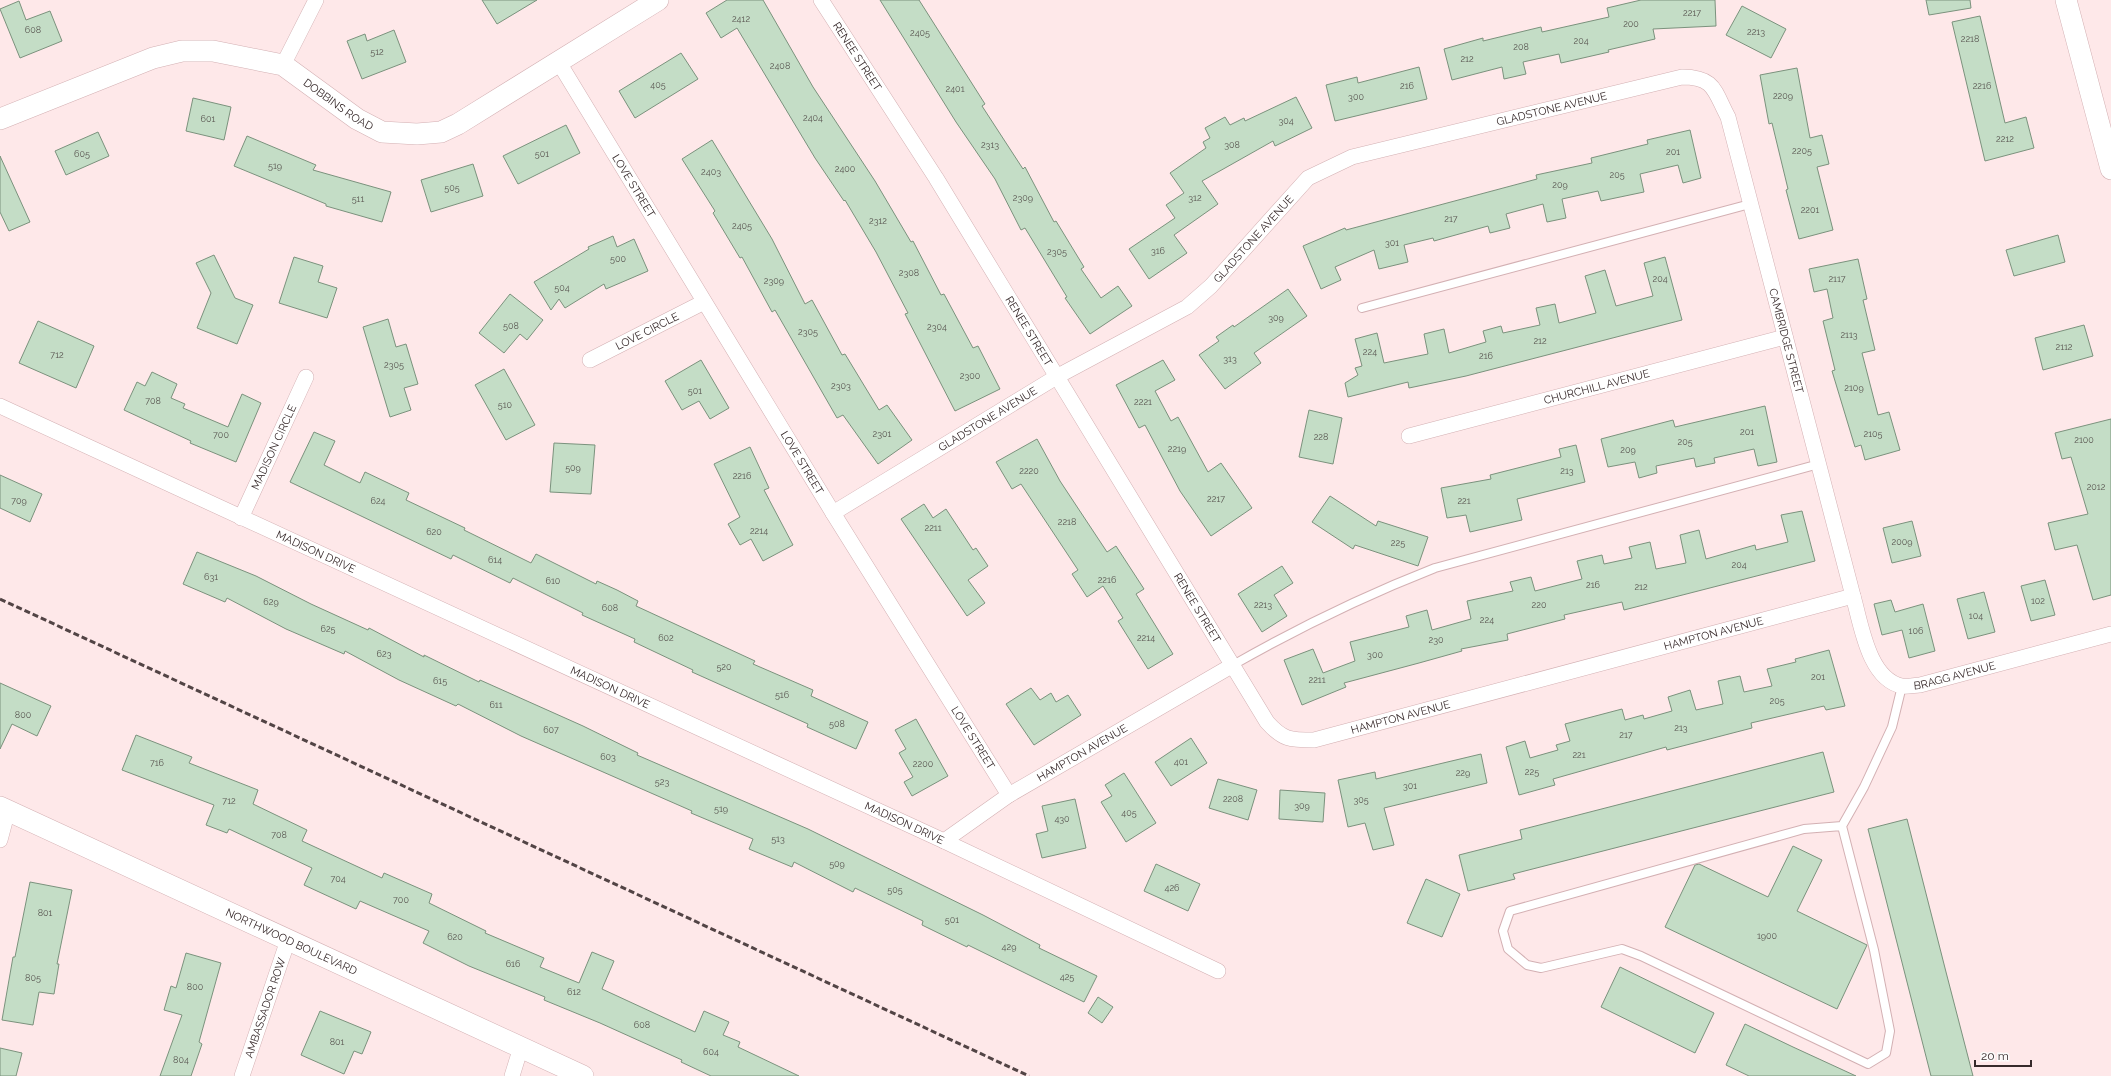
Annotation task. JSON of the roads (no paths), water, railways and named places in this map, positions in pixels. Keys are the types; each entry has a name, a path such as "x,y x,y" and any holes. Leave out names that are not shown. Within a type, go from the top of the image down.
{"street":[{"path":"283,65 316,0"},
{"name":"DOBBINS ROAD","path":"0,119 153,58 182,50 213,50 283,65 357,119 382,132 417,134 441,132 458,124 658,0"},
{"name":"RENEE STREET","path":"821,0 936,178 1233,665"},
{"path":"2066,0 2111,169"},
{"name":"LOVE STREET","path":"558,61 833,513 1009,795"},
{"name":"GLADSTONE AVENUE","path":"833,513 1058,376 1187,307 1211,286 1308,178 1352,157 1682,77 1697,77 1709,82 1713,87"},
{"name":"CAMBRIDGE STREET","path":"1713,87 1728,117 1853,596"},
{"name":"LOVE CIRCLE","path":"590,360 704,302"},
{"name":"CHURCHILL AVENUE","path":"1409,436 1785,337"},
{"name":"MADISON CIRCLE","path":"240,518 306,377"},
{"name":"MADISON DRIVE","path":"0,406 240,518 944,841 1218,971"},
{"name":"HAMPTON AVENUE","path":"1009,795 1233,665 1267,722 1279,736 1296,740 1314,740 1853,596"},
{"name":"BRAGG AVENUE","path":"1853,596 1873,664 1887,679 1902,686 1920,684 2111,634"},
{"path":"944,841 1009,795"},
{"path":"0,840 4,809"},
{"name":"NORTHWOOD BOULEVARD","path":"4,809 583,1076"},
{"name":"AMBASSADOR ROW","path":"242,1076 288,940"},
{"path":"512,1076 521,1047"}],"lane":[{"path":"1362,308 1750,204"},
{"path":"1233,665 1268,645 1398,583 1435,568 1819,464"},
{"path":"1842,826 1804,829 1510,911 1504,931 1508,949 1527,965 1541,968 1622,949 1641,956 1868,1064 1886,1053 1890,1031 1874,950 1842,826 1864,787 1892,727 1902,686"}],"railway":[{"path":"0,599 1029,1076"}]}
